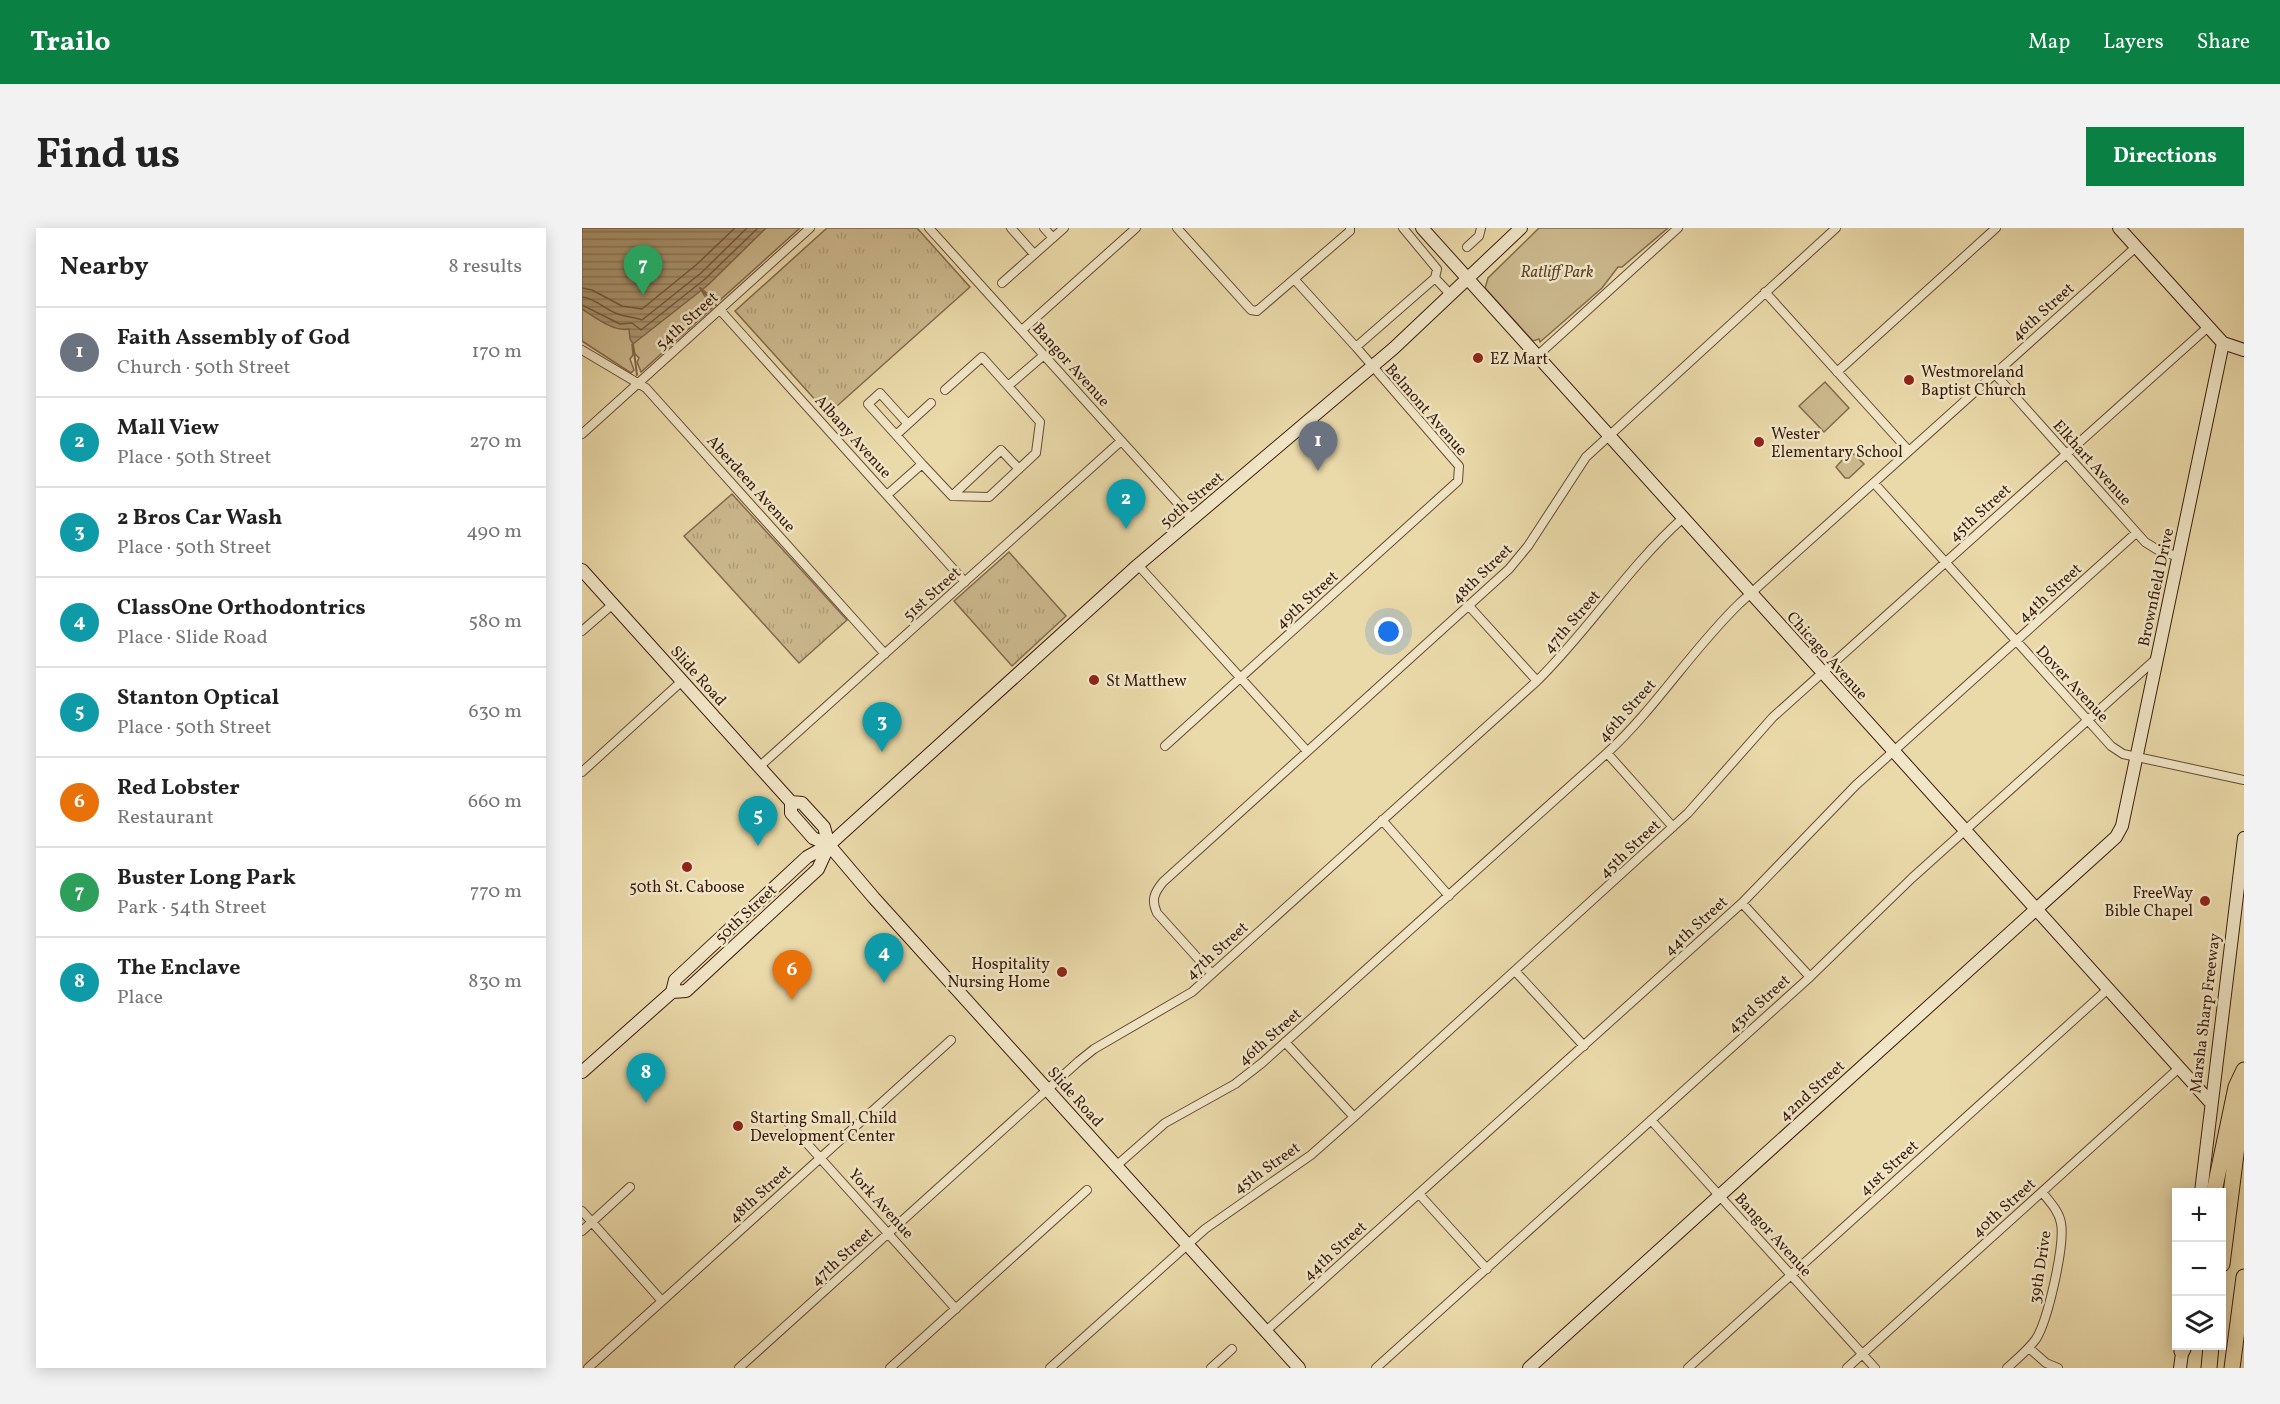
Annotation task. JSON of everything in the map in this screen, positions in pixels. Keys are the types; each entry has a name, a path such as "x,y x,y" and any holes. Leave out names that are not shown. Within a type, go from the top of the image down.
{"highway":[{"path":"2215,1188 2236,1086 2244,1071"},
{"path":"2225,1242 2244,1091"},
{"path":"2234,1368 2244,1277"},
{"path":"2208,1368 2210,1350"}],"main road":[{"name":"Chicago Avenue","path":"1422,228 2211,1103"},
{"name":"50th Street","path":"582,1072 672,992 686,991 818,869 829,845 1138,565 1371,367 1521,228"},
{"path":"2119,228 2223,344 2244,350"},
{"name":"Brownfield Drive","path":"2116,837 2122,826 2223,344"},
{"name":"Slide Road","path":"582,570 790,802 790,813 813,838 829,845 1299,1368"},
{"name":"42nd Street","path":"1529,1368 2116,837"},
{"name":"Marsha Sharp Freeway","path":"2201,1188 2244,838"},
{"path":"2180,1368 2183,1350"}],"street":[{"name":"54th Street","path":"582,434 810,228"},
{"name":"Bangor Avenue","path":"930,228 1192,519"},
{"path":"1011,228 1034,254"},
{"path":"1044,228 1053,238"},
{"path":"1002,283 1064,228"},
{"path":"1022,330 1136,228"},
{"path":"1177,228 1251,310 1257,311 1264,308 1352,229"},
{"path":"1356,347 1435,278 1437,269 1403,228"},
{"path":"1467,247 1479,236 1481,228"},
{"path":"1537,356 1678,228"},
{"name":"48th Street","path":"1212,974 1157,913 1153,904 1154,898 1163,882 1520,558 1586,457 1836,228"},
{"path":"1837,372 1996,228"},
{"name":"46th Street","path":"1116,1166 1165,1123 1247,1076 1449,896 1638,723 1720,622 1750,593 2136,247"},
{"path":"1435,278 1451,295"},
{"name":"Belmont Avenue","path":"1295,280 1450,455 1459,471"},
{"path":"1766,292 1909,451"},
{"name":"Albany Avenue","path":"720,310 965,582"},
{"name":"45th Street","path":"1050,1368 1187,1245 1227,1213 1311,1155 1354,1117 1673,827 1708,792 1773,717 2208,327"},
{"name":"Aberdeen Avenue","path":"582,350 651,393 885,654"},
{"path":"1008,386 1044,355"},
{"path":"908,424 880,393 868,404 952,496 989,497 1036,453 1040,422 982,357 945,390"},
{"name":"Elkhart Avenue","path":"1995,374 2136,533 2153,548 2178,556"},
{"path":"896,435 931,403"},
{"name":"51st Street","path":"759,766 1121,441"},
{"path":"952,496 1000,450 1019,469"},
{"path":"887,495 922,464"},
{"name":"49th Street","path":"1165,746 1454,485 1458,481 1459,471"},
{"name":"Dover Avenue","path":"1874,483 2111,746 2123,754 2244,780"},
{"name":"47th Street","path":"739,1368 1094,1049 1177,1002 1212,974 1537,681 1571,648 1655,544 1683,518"},
{"name":"44th Street","path":"1266,1331 1742,903 1833,807 2136,533"},
{"path":"1138,565 1307,751"},
{"path":"582,631 613,604"},
{"path":"1469,606 1537,681"},
{"name":"43rd Street","path":"1376,1368 1810,977 1911,878 2157,657"},
{"path":"582,772 682,681"},
{"path":"1607,753 1673,827"},
{"path":"1382,820 1449,896"},
{"path":"1742,903 1810,977"},
{"path":"1515,971 1584,1046"},
{"name":"41st Street","path":"1688,1368 2108,989"},
{"name":"48th Street","path":"588,1368 951,1040"},
{"path":"1285,1042 1354,1117"},
{"name":"40th Street","path":"1847,1368 2179,1068"},
{"name":"York Avenue","path":"785,1119 956,1309"},
{"name":"Bangor Avenue","path":"1651,1120 1875,1368"},
{"path":"582,1231 630,1187"},
{"path":"890,1368 1088,1190"},
{"name":"39th Drive","path":"2007,1368 2029,1348 2045,1320 2062,1236 2059,1215 2042,1192"},
{"path":"1419,1194 1487,1269"},
{"path":"582,1211 662,1301"},
{"path":"2029,1348 2046,1363 2058,1368"},
{"path":"1211,1368 1232,1349"}],"green space":[{"path":"582,228 800,228 719,301 700,288 712,308 641,372 637,362 639,358 632,344 633,355 630,359 634,370 631,373 582,341"},
{"path":"827,228 917,228 970,287 828,414 735,311"},
{"name":"Ratliff Park","path":"1539,228 1668,228 1622,267 1618,267 1602,288 1540,342 1539,339 1533,341 1485,288 1488,278"},
{"path":"1825,382 1849,408 1824,432 1799,406"},
{"path":"1854,454 1864,464 1849,478 1845,478 1836,467 1844,458"},
{"path":"732,494 847,620 799,663 684,536"},
{"path":"1009,552 1066,616 1012,666 954,601"}],"water":[{"path":"582,228 766,228 708,285 633,344 629,329 611,326 582,309"}],"waterway":[{"path":"700,288 716,305"},
{"path":"633,344 637,375"}],"place":[{"name":"Buster Long Park","path":"643,295"},
{"name":"EZ Mart","path":"1478,358"},
{"name":"Westmoreland Baptist Church","path":"1909,380"},
{"name":"Wester Elementary School","path":"1759,442"},
{"name":"Faith Assembly of God","path":"1318,471"},
{"name":"Mall View","path":"1126,529"},
{"name":"St Matthew","path":"1094,680"},
{"name":"2 Bros Car Wash","path":"882,752"},
{"name":"Stanton Optical","path":"758,846"},
{"name":"50th St. Caboose","path":"687,867"},
{"name":"FreeWay Bible Chapel","path":"2205,901"},
{"name":"Hospitality Nursing Home","path":"1062,972"},
{"name":"ClassOne Orthodontrics","path":"884,983"},
{"name":"Red Lobster","path":"792,1000"},
{"name":"The Enclave","path":"646,1103"},
{"name":"Starting Small, Child Development Center","path":"738,1126"}]}
